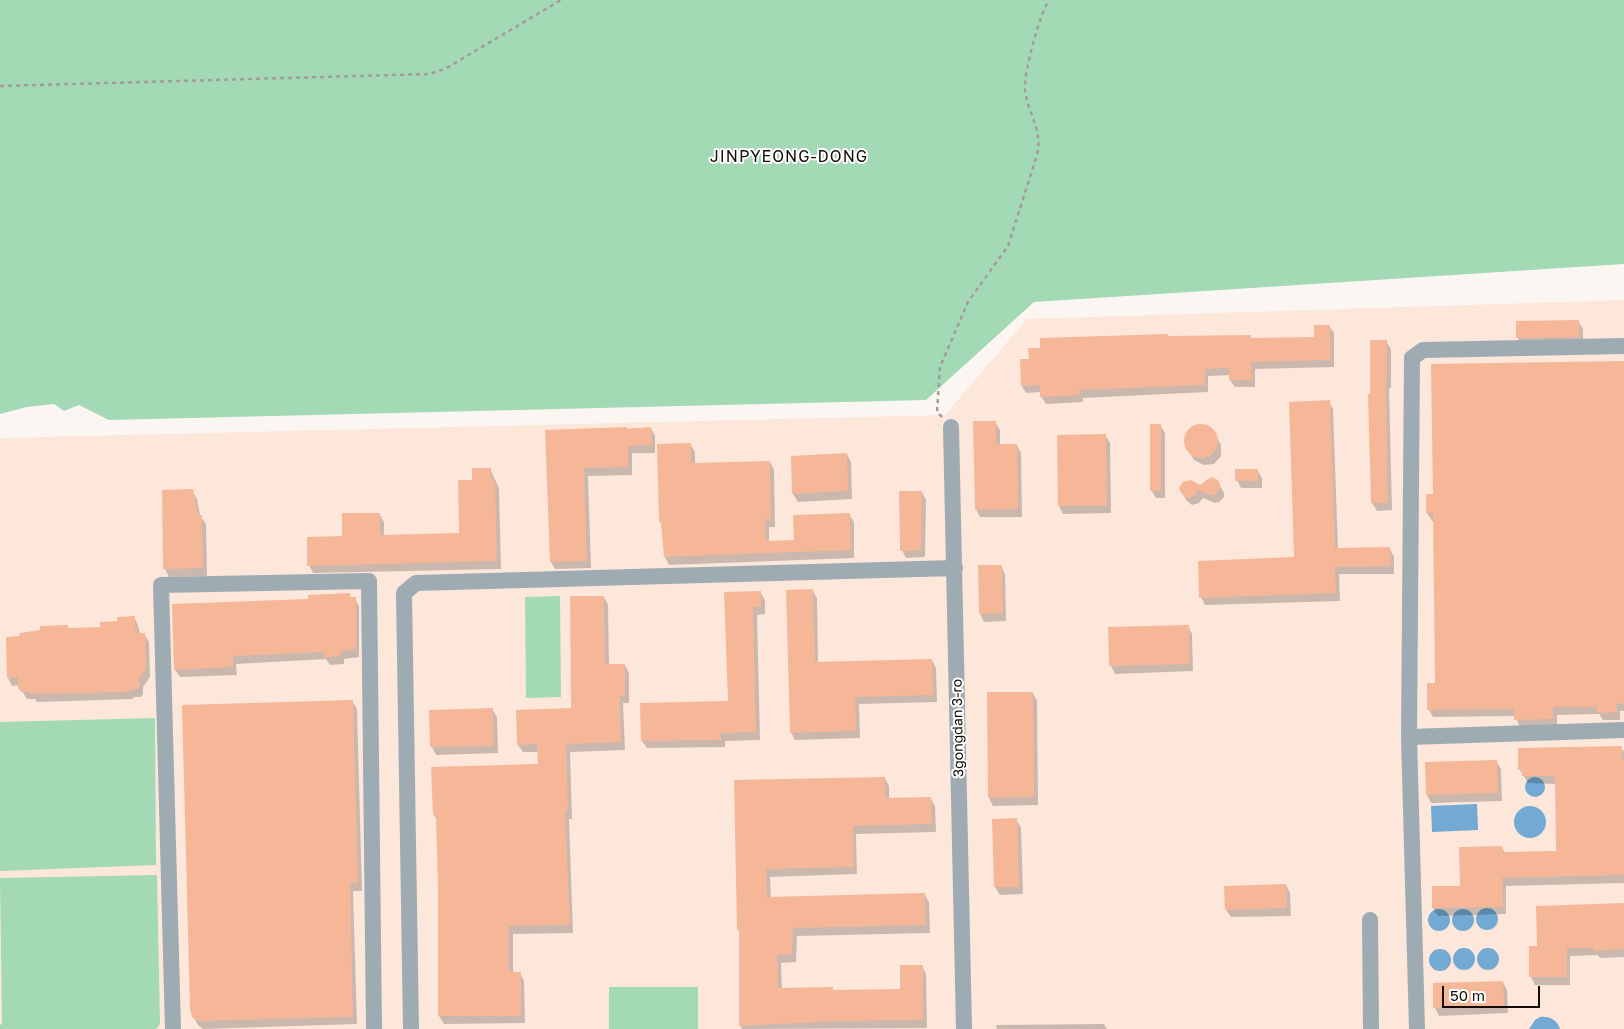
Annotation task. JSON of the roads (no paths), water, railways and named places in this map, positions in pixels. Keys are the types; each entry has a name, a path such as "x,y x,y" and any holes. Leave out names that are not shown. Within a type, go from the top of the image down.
{"street":[{"path":"1417,1029 1409,737 1412,358 1423,350 1624,346"},
{"name":"3gongdan 3-ro","path":"952,427 964,1029"},
{"path":"412,1029 404,594 416,583 955,568"},
{"path":"173,1029 161,585 369,581 374,1029"},
{"path":"1409,737 1624,730"},
{"path":"1370,920 1371,1029"}],"water":[{"path":"1535,777 1542,780 1545,787 1542,794 1535,797 1528,794 1525,787 1528,780"},
{"path":"1477,804 1478,830 1432,832 1431,806"},
{"path":"1530,806 1536,807 1541,811 1545,816 1545,828 1541,833 1536,837 1530,838 1524,837 1519,833 1515,828 1514,822 1515,816 1519,811 1524,807"},
{"path":"1487,908 1495,911 1498,919 1495,927 1487,930 1479,927 1476,919 1479,911"},
{"path":"1439,909 1447,912 1450,920 1447,928 1439,931 1431,928 1428,920 1431,912"},
{"path":"1463,909 1471,912 1474,920 1471,928 1463,931 1455,928 1452,920 1455,912"},
{"path":"1464,948 1472,951 1475,959 1472,967 1464,970 1456,967 1453,959 1456,951"},
{"path":"1488,948 1496,951 1499,959 1496,967 1488,970 1480,967 1477,959 1480,951"},
{"path":"1440,949 1448,952 1451,960 1448,968 1440,971 1432,968 1429,960 1432,952"},
{"path":"1540,1017 1553,1019 1560,1029 1529,1029 1535,1020"}],"district":[{"name":"JINPYEONG-DONG","path":"789,157"}]}
